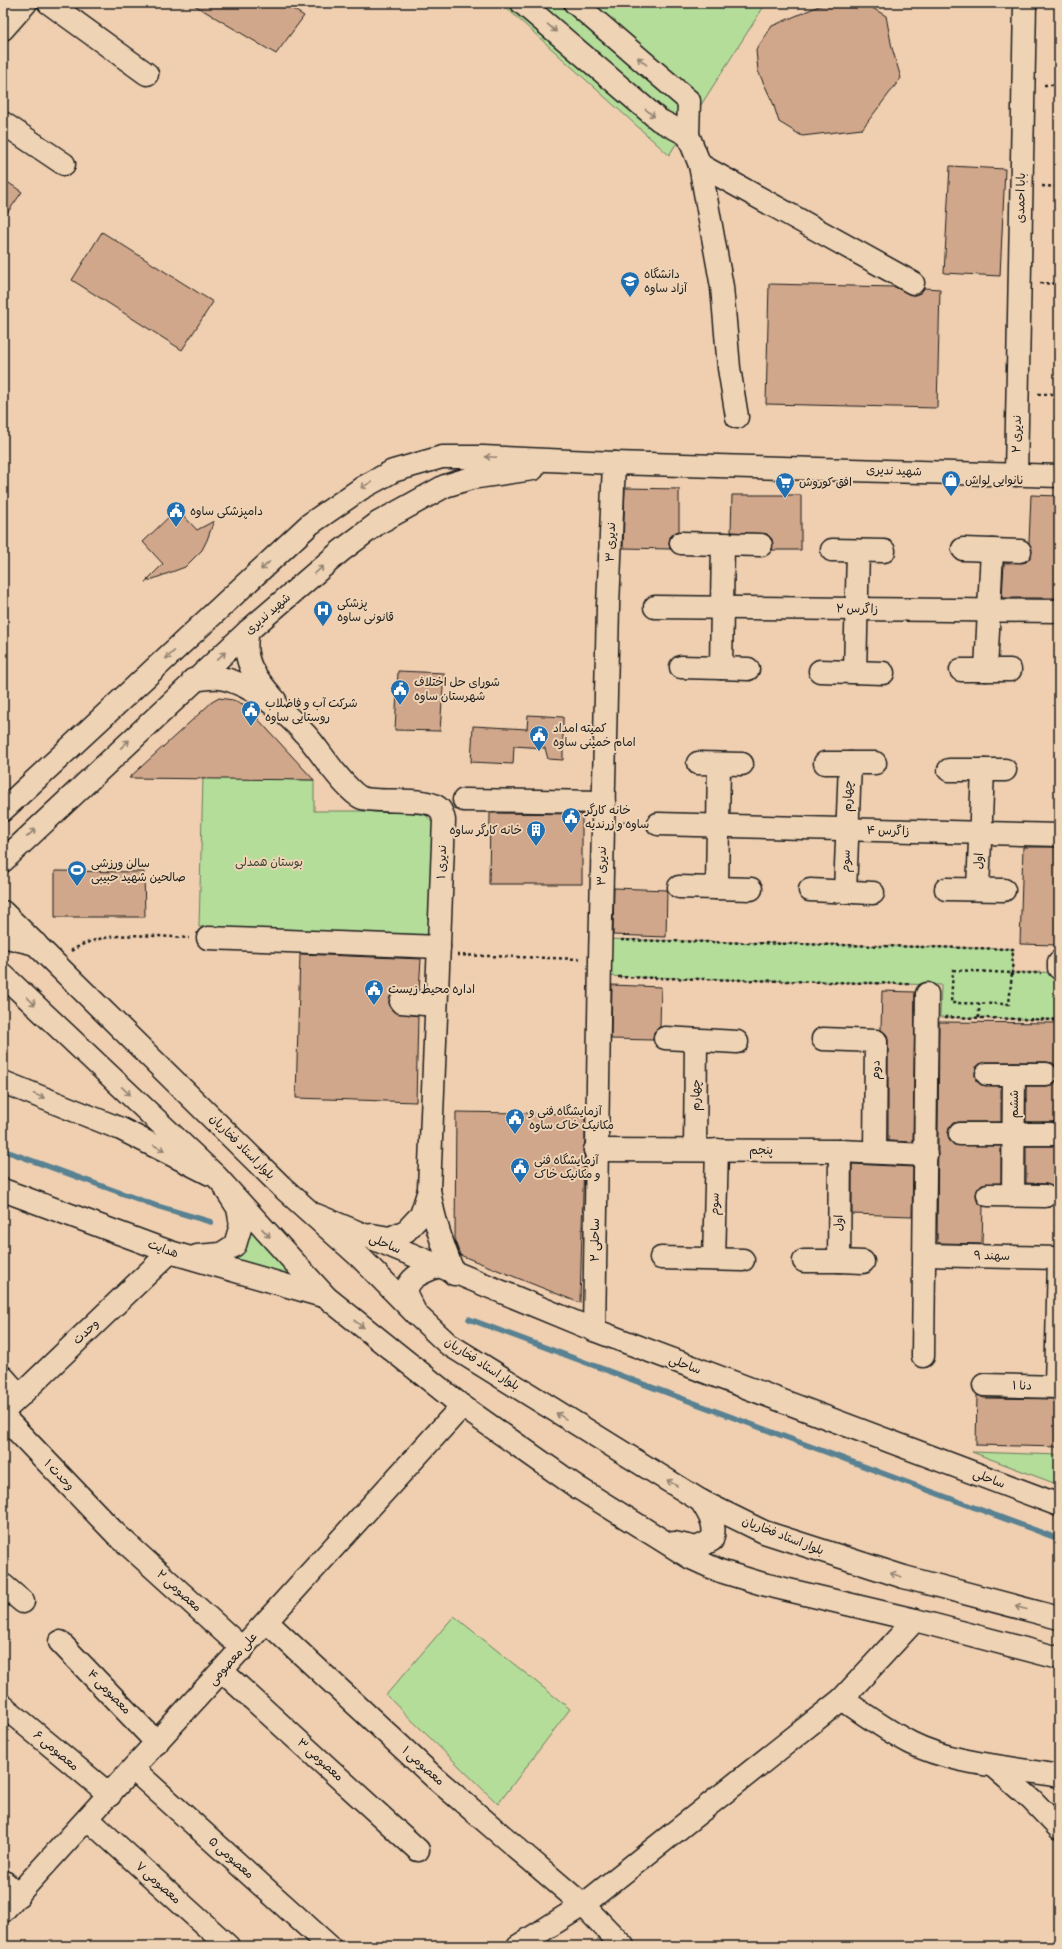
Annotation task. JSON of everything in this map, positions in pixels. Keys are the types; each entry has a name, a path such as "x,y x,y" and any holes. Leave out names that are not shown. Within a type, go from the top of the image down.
{"street":[{"path":"3,29 26,3"},
{"path":"49,3 146,74"},
{"path":"522,3 659,120 688,135"},
{"path":"575,3 689,101 688,135 700,165 722,287 729,368 736,418"},
{"name":"بابا احمدی","path":"1018,393 1025,3"},
{"path":"3,124 64,164"},
{"path":"700,165 913,283"},
{"name":"ندیری ۲","path":"1016,475 1018,393"},
{"name":"شهید ندیری","path":"3,810 310,524 362,488 393,471 442,457 483,457 614,463 1059,476"},
{"name":"شهید ندیری","path":"3,860 193,680 341,551 378,523 445,486 471,478 586,461"},
{"name":"ندیری ۳","path":"596,1150 614,463"},
{"path":"682,543 761,545"},
{"path":"721,668 723,544"},
{"path":"963,549 1020,551"},
{"path":"832,550 884,551"},
{"path":"986,670 992,550"},
{"path":"855,672 858,551"},
{"name":"زاگرس ۲","path":"655,607 1059,611"},
{"path":"248,631 245,651 248,661 260,683 286,713"},
{"path":"681,667 748,669"},
{"path":"961,670 1010,670"},
{"path":"820,671 883,673"},
{"name":"ندیری ۱","path":"193,680 220,678 230,680 253,692 286,713 307,735 344,784 356,795 369,800 420,802 436,806 441,810 444,820 429,1189"},
{"path":"698,763 742,764"},
{"path":"825,763 875,763"},
{"name":"چهارم","path":"847,830 850,763"},
{"path":"717,888 719,764"},
{"path":"949,770 1006,770"},
{"path":"981,833 983,770"},
{"path":"464,800 604,812"},
{"name":"زاگرس ۴","path":"658,824 1059,835"},
{"name":"سوم","path":"845,892 847,830"},
{"name":"اول","path":"978,890 981,833"},
{"path":"679,887 751,889"},
{"path":"946,889 1004,890"},
{"path":"810,890 873,893"},
{"name":"بلوار استاد فخاریان","path":"3,912 57,963 281,1186 316,1215 362,1258 416,1314 448,1344 701,1501 764,1532 904,1578 1059,1618"},
{"path":"3,936 37,944"},
{"path":"208,938 439,950"},
{"path":"3,975 221,1183 326,1298 462,1406 577,1487 689,1557 720,1571 763,1584 915,1620 1059,1658"},
{"path":"922,989 926,1155 923,1356"},
{"path":"401,1002 436,1005"},
{"path":"665,1038 737,1042"},
{"name":"دوم","path":"823,1039 876,1041 875,1152"},
{"name":"چهارم","path":"695,1150 696,1040"},
{"name":"ششم","path":"987,1074 1046,1074"},
{"name":"ششم","path":"1014,1074 1014,1133"},
{"path":"3,1082 121,1129 221,1183 238,1208 241,1225 235,1245 222,1254 178,1255"},
{"path":"1014,1133 1014,1196"},
{"path":"960,1134 1059,1134"},
{"name":"پنجم","path":"596,1150 840,1151 926,1155"},
{"name":"ساحلی ۲","path":"594,1330 596,1150"},
{"name":"سوم","path":"714,1259 717,1150"},
{"name":"اول","path":"838,1261 840,1151"},
{"path":"356,1232 390,1238 406,1231 420,1214 429,1189"},
{"path":"416,1314 405,1292 409,1281 420,1274 446,1270 442,1243 432,1211 429,1189"},
{"name":"هدایت","path":"3,1190 178,1255 326,1298"},
{"path":"988,1195 1045,1196"},
{"name":"ساحلی","path":"316,1215 594,1330 1059,1505"},
{"name":"وحدت","path":"3,1412 178,1255"},
{"name":"سهند ۹","path":"925,1255 1059,1258"},
{"path":"661,1258 743,1260"},
{"path":"1057,1387 1059,1258"},
{"path":"804,1261 863,1262"},
{"path":"3,1377 20,1396"},
{"name":"دنا ۱","path":"984,1385 1057,1387"},
{"name":"علی معصومی","path":"3,1911 11,1888 88,1819 462,1406"},
{"name":"وحدت ۱","path":"3,1416 115,1533"},
{"path":"661,1540 697,1548 712,1540 714,1533 712,1517 701,1501"},
{"name":"معصومی ۲","path":"115,1533 242,1649"},
{"path":"3,1585 23,1602"},
{"path":"518,1946 583,1905 842,1699 915,1620"},
{"name":"معصومی ۱","path":"267,1622 435,1778 583,1905 623,1946"},
{"name":"معصومی ۴","path":"60,1642 157,1743"},
{"name":"معصومی ۳","path":"222,1671 418,1850"},
{"path":"842,1699 911,1744 949,1756 1059,1776"},
{"name":"معصومی ۶","path":"3,1706 110,1795"},
{"path":"990,1764 1031,1799 1059,1828"},
{"name":"معصومی ۵","path":"133,1769 329,1946"},
{"name":"معصومی ۷","path":"88,1819 228,1946"}],"path":[{"path":"604,812 658,824"},
{"path":"57,963 72,950 93,939 148,936 208,938"},
{"path":"600,958 1013,949 1012,973 1009,1004 951,1003 953,970 1012,973 1054,967"},
{"path":"439,950 600,958 922,989"},
{"path":"979,1003 979,1018"},
{"path":"940,1017 1059,1020"}],"green space":[{"path":"501,3 766,3 669,155"},
{"name":"بوستان همدلی","path":"203,778 314,780 314,811 413,811 426,815 434,825 430,935 199,927"},
{"path":"601,939 1013,949 1012,973 1059,972 1059,1020 940,1017 941,985 600,976"},
{"path":"247,1220 296,1281 224,1263"},
{"path":"972,1452 1059,1455 1059,1485"},
{"path":"454,1616 570,1709 498,1804 386,1695"}],"building":[{"path":"191,3 283,3 304,16 276,54"},
{"path":"826,3 864,3 886,16 892,48 901,78 862,129 802,136 779,122 773,103 758,71 756,50 772,26"},
{"path":"950,166 1005,169 1000,276 944,273"},
{"path":"3,179 22,192 3,219"},
{"path":"102,232 213,302 182,350 72,280"},
{"path":"769,284 895,287 913,295 920,293 924,288 940,289 937,408 766,404"},
{"path":"625,488 679,489 679,531 670,537 670,549 623,548"},
{"path":"732,495 801,495 801,550 772,550 772,539 767,534 731,532"},
{"path":"1031,495 1059,496 1059,598 1002,598 1004,563 1026,562 1030,558 1032,552 1029,543"},
{"path":"177,509 197,530 214,521 207,540 202,550 185,567 145,582 163,564 143,542"},
{"path":"398,671 444,673 440,731 395,730"},
{"path":"219,698 233,700 245,705 314,780 129,778 212,702"},
{"path":"528,715 563,717 563,760 548,759 545,748 514,746 513,764 471,762 473,726 527,729"},
{"name":"خانه کارگر ساوه","path":"490,813 582,814 582,884 489,884"},
{"path":"1023,847 1059,847 1056,945 1020,944"},
{"path":"55,871 144,872 145,917 55,917"},
{"path":"614,888 667,890 666,937 613,935"},
{"path":"300,954 421,959 419,991 396,991 391,995 389,1001 390,1008 394,1012 418,1016 416,1102 296,1098"},
{"path":"612,985 661,987 660,1027 654,1032 653,1040 611,1039"},
{"path":"882,991 915,992 913,1142 888,1141 888,1041 887,1035 881,1030"},
{"path":"939,1022 1059,1023 1059,1122 1026,1122 1026,1086 1053,1085 1057,1080 1058,1074 1057,1068 1053,1063 987,1062 981,1063 976,1067 976,1081 981,1085 1001,1086 1001,1122 960,1122 953,1123 949,1128 949,1140 954,1145 1001,1146 1001,1183 982,1184 978,1188 976,1194 977,1201 983,1206 982,1244 939,1243 937,1241"},
{"name":"آزمایشگاه فنی و مکانیک خاک","path":"456,1112 585,1114 580,1303 460,1255 455,1241"},
{"path":"1026,1146 1059,1146 1059,1191 1046,1184 1026,1183"},
{"path":"852,1164 913,1167 912,1216 852,1214"},
{"path":"977,1395 984,1398 1059,1399 1059,1447 976,1445"}],"waterway":[{"path":"3,1150 157,1206 211,1222"},
{"path":"469,1319 1059,1539"}],"place":[{"name":"دانشگاه آزاد ساوه","path":"630,298"},
{"name":"نانوایی لواش","path":"951,497"},
{"name":"افق کوروش","path":"785,499"},
{"name":"دامپزشکی ساوه","path":"176,528"},
{"name":"پزشکی قانونی ساوه","path":"323,627"},
{"name":"شورای حل اختلاف شهرستان ساوه","path":"400,706"},
{"name":"شرکت آب و فاضلاب روستایی ساوه","path":"251,727"},
{"name":"کمیته امداد امام خمینی ساوه","path":"539,752"},
{"name":"خانه کارگر ساوه و زرندیه","path":"571,834"},
{"name":"خانه کارگر ساوه","path":"536,847"},
{"name":"سالن ورزشی صالحین شهید حبیبی","path":"77,887"},
{"name":"اداره محیط زیست","path":"374,1006"},
{"name":"آزمایشگاه فنی و مکانیک خاک ساوه","path":"515,1135"},
{"name":"آزمایشگاه فنی و مکانیک خاک","path":"520,1184"}]}
